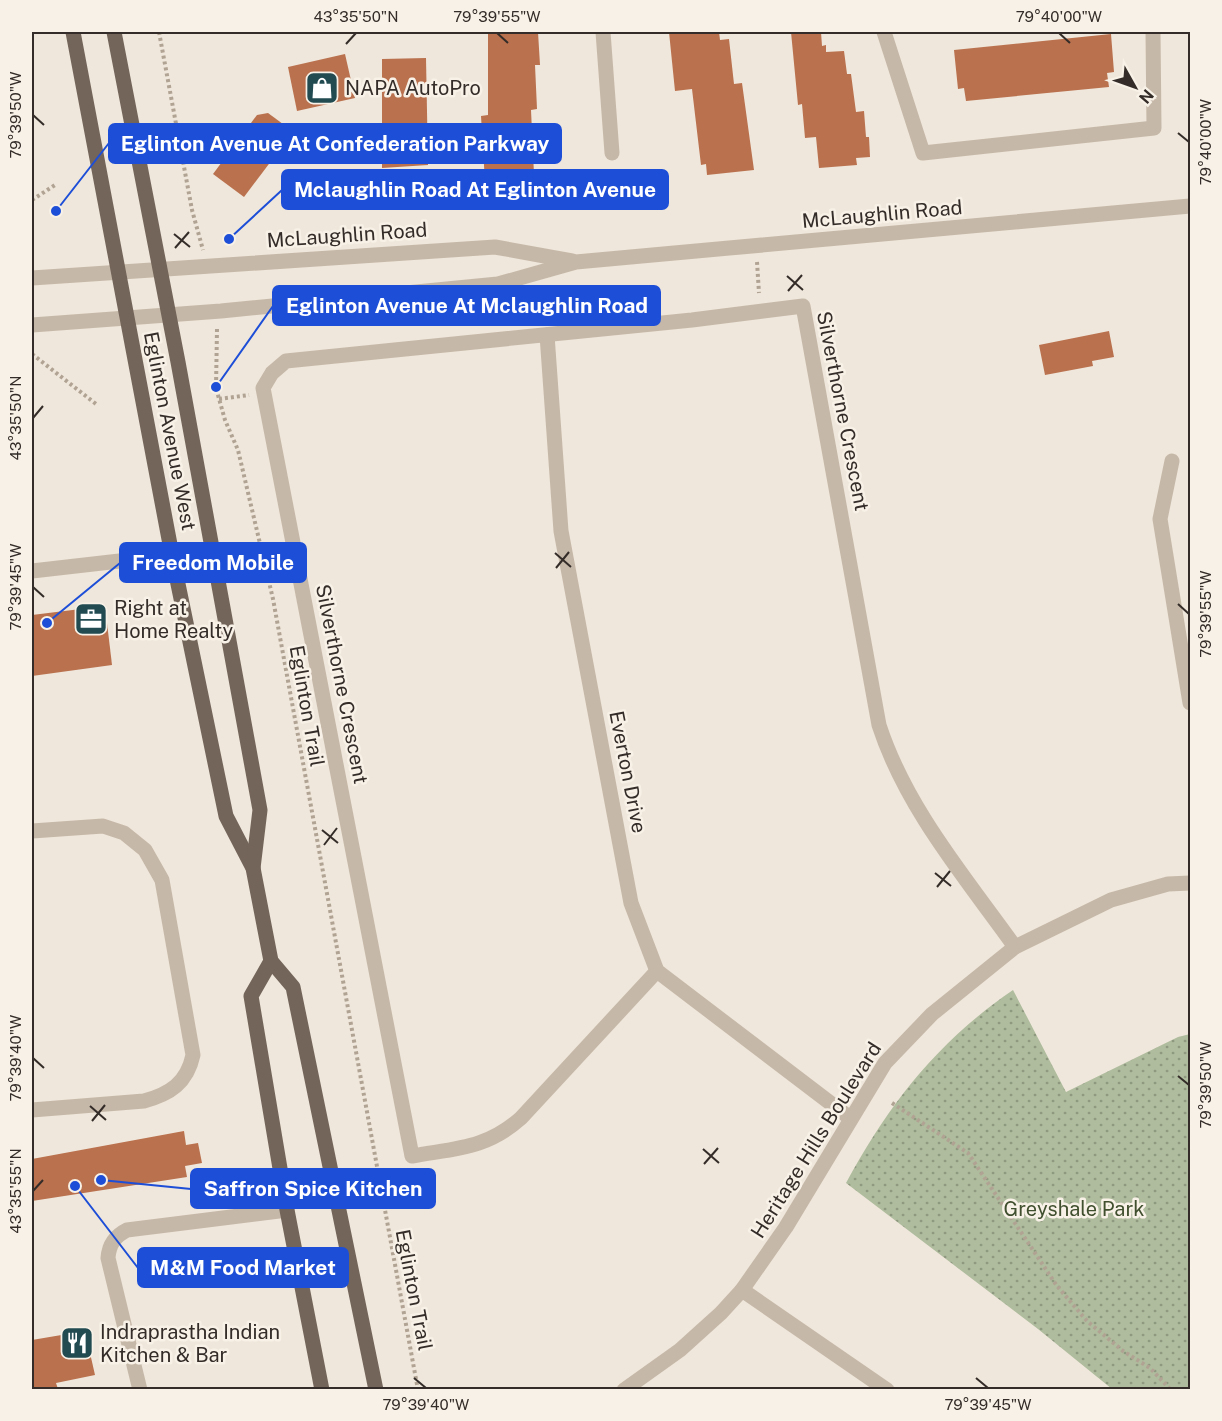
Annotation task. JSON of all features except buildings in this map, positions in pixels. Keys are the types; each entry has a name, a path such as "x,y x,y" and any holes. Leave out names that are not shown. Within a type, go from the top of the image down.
{"main road":[{"name":"Eglinton Avenue West","path":"73,32 172,555 226,816 253,868 271,961 293,987 376,1389"},
{"name":"Eglinton Avenue West","path":"114,32 169,315 260,810 253,868"},
{"path":"271,961 251,996 287,1210 322,1389"}],"street":[{"path":"603,32 612,153"},
{"path":"884,32 923,153 1154,128 1153,32"},
{"name":"McLaughlin Road","path":"32,325 169,315 498,284 576,262 1191,206"},
{"name":"McLaughlin Road","path":"32,278 495,247 576,262"},
{"name":"Silverthorne Crescent","path":"657,972 521,1118 504,1133 482,1144 412,1156 263,387 272,373 286,361 302,357 547,335 803,306 879,725 891,761 907,792 1015,947"},
{"name":"Everton Drive","path":"547,335 561,531 631,903 657,972"},
{"path":"1172,461 1160,519 1191,703"},
{"path":"32,571 172,555"},
{"path":"32,831 103,825 124,833 145,850 162,880 193,1055 188,1070 178,1085 159,1097 144,1101 32,1110"},
{"name":"Heritage Hills Boulevard","path":"624,1389 680,1350 721,1313 742,1290 786,1227 885,1063 932,1014 1015,947 1111,900 1168,884 1191,883"},
{"path":"657,972 850,1118"},
{"path":"140,1389 108,1258 111,1244 116,1237 127,1230 287,1210"},
{"path":"742,1290 887,1389"}],"path":[{"path":"159,32 192,210 201,238 206,265"},
{"path":"32,200 55,186"},
{"path":"756,246 760,311"},
{"name":"Eglinton Trail","path":"214,311 218,336 216,377 219,399 238,450 273,599 418,1389"},
{"path":"32,354 96,404"},
{"path":"219,399 264,393"},
{"path":"892,1103 968,1153 1057,1286 1087,1321 1123,1351 1150,1368 1171,1389"}],"green space":[{"name":"Greyshale Park","path":"1013,990 1066,1092 1178,1037 1190,1034 1190,1389 1112,1389 1038,1329 846,1183 862,1154 917,1076 961,1031"}],"place":[{"name":"NAPA AutoPro","path":"322,88"},
{"name":"Eglinton Avenue At Confederation Parkway","path":"56,211"},
{"name":"Mclaughlin Road At Eglinton Avenue","path":"229,239"},
{"name":"Eglinton Avenue At Mclaughlin Road","path":"216,387"},
{"name":"Right at Home Realty","path":"91,619"},
{"name":"Freedom Mobile","path":"47,623"},
{"name":"Saffron Spice Kitchen","path":"101,1180"},
{"name":"M&M Food Market","path":"75,1186"},
{"name":"Indraprastha Indian Kitchen & Bar","path":"77,1343"}]}
